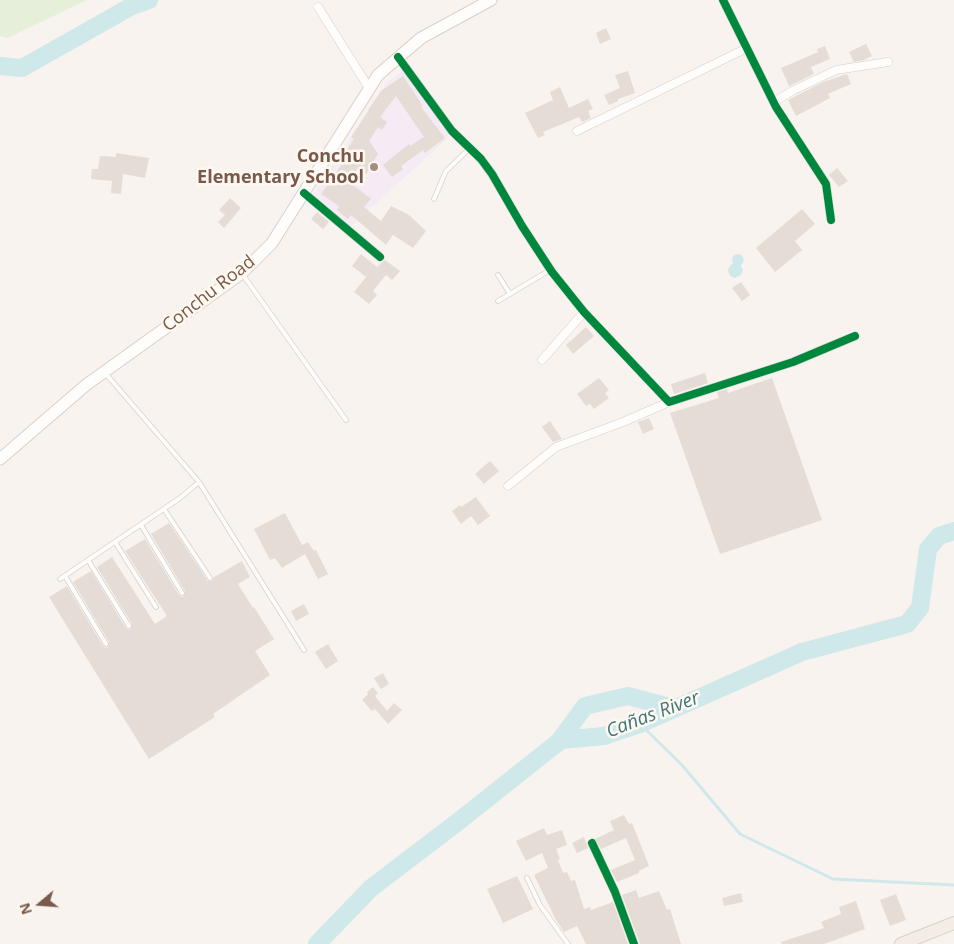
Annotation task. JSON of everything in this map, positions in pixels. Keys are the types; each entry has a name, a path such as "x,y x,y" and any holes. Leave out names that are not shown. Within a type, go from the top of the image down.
{"main road":[{"name":"Conchu Road","path":"0,460 86,385 242,273 272,242 378,75 421,38 491,0"},
{"path":"901,944 954,923"}],"street":[{"path":"723,0 774,102 826,184 831,220"},
{"path":"318,7 369,88"},
{"path":"577,131 747,48"},
{"path":"398,57 452,131 470,148 492,174 550,270 584,312 668,402"},
{"path":"774,102 792,91 836,70 888,62"},
{"path":"304,193 380,258"},
{"path":"542,360 584,312"},
{"path":"508,486 556,447 623,422 668,402 793,362 855,336"},
{"path":"592,843 615,892 634,944"}],"lane":[{"path":"434,198 446,172 470,148"},
{"path":"498,301 550,270"},
{"path":"242,273 346,420"},
{"path":"498,275 510,294"},
{"path":"104,372 199,482 304,650"},
{"path":"60,579 164,509 199,482"},
{"path":"164,509 210,578"},
{"path":"141,525 182,593"},
{"path":"115,542 156,607"},
{"path":"88,560 129,626"},
{"path":"65,576 106,644"},
{"path":"527,878 540,905 568,944"}],"shaded area":[{"name":"Conchu Elementary School","path":"403,71 450,136 348,229 312,197 387,82"}],"green space":[{"path":"0,0 87,0 7,38 0,36"}],"water":[{"path":"737,254 742,255 744,261 741,266 743,270 741,275 735,278 730,276 728,270 733,263 733,256"}],"building":[{"path":"606,28 611,39 600,44 596,33"},
{"path":"866,44 872,56 854,62 849,52"},
{"path":"825,46 830,59 811,67 814,74 789,86 781,68 818,52 817,49"},
{"path":"628,71 635,93 618,99 618,101 609,105 604,95 620,88 615,75"},
{"path":"847,74 851,84 828,94 830,98 796,116 788,100 823,82"},
{"path":"403,76 423,106 421,107 445,138 425,153 423,150 401,166 403,169 392,177 383,165 409,144 410,146 424,137 396,96 380,117 387,122 382,130 378,127 369,141 378,154 366,174 357,169 349,182 371,199 364,207 381,221 391,206 409,215 426,231 413,248 393,235 386,245 351,215 348,219 337,210 339,206 321,194 342,164 339,162 354,139 351,137 381,91"},
{"path":"560,87 569,108 588,99 593,109 588,111 591,118 582,122 579,117 543,132 545,135 538,138 525,113 553,100 550,92"},
{"path":"116,153 149,158 145,178 123,174 121,194 111,193 112,181 91,179 92,169 98,169 100,156 116,157"},
{"path":"837,168 848,181 839,187 829,175"},
{"path":"230,198 241,208 224,228 218,222 225,215 219,210"},
{"path":"802,209 815,224 795,241 802,250 775,272 756,248"},
{"path":"317,212 329,222 323,229 311,219"},
{"path":"361,254 377,267 385,260 400,271 392,280 386,275 373,291 377,295 369,304 354,292 366,277 352,266"},
{"path":"741,282 750,295 742,301 732,288"},
{"path":"586,327 594,336 573,354 566,345"},
{"path":"705,373 708,383 674,394 671,384"},
{"path":"599,378 609,390 605,393 609,398 594,409 590,404 586,406 577,394"},
{"path":"772,378 822,520 720,554 670,413 719,398 717,392 727,389 728,393"},
{"path":"649,418 654,429 643,434 638,422"},
{"path":"550,421 562,439 553,442 542,427"},
{"path":"490,461 499,471 484,484 475,474"},
{"path":"476,497 490,516 478,525 471,516 461,524 452,511"},
{"path":"285,513 302,545 308,542 314,551 316,550 328,574 318,579 305,554 282,568 275,558 270,560 254,529"},
{"path":"169,523 208,581 212,581 214,577 242,561 250,577 238,584 274,639 255,651 270,675 213,714 215,717 149,759 49,597 67,586 103,646 108,647 109,642 73,582 91,571 126,628 131,629 132,624 97,567 112,557 155,624 167,616 125,551 145,539 179,595 184,596 185,591 151,534"},
{"path":"304,604 309,614 296,621 291,611"},
{"path":"328,644 338,661 326,669 315,652"},
{"path":"383,673 389,684 381,689 374,678"},
{"path":"373,687 378,693 375,696 387,711 394,703 402,710 388,724 375,709 372,711 362,700"},
{"path":"624,815 629,824 632,823 649,866 639,871 639,873 617,882 611,870 635,860 626,838 601,849 595,839 614,830 610,821"},
{"path":"544,828 547,835 562,830 567,845 556,849 560,859 558,860 563,873 567,872 571,881 575,880 584,909 590,907 591,910 613,902 628,944 586,944 577,926 564,932 534,875 548,868 542,853 526,861 516,841"},
{"path":"584,837 588,848 577,853 572,843"},
{"path":"517,876 533,909 503,923 487,889"},
{"path":"636,890 639,898 659,891 667,910 670,909 681,944 640,944 622,895"},
{"path":"741,893 743,902 724,906 722,898"},
{"path":"896,894 906,920 890,926 880,900"},
{"path":"856,901 865,929 824,944 782,944 781,942 824,928 821,922 841,914 839,907"}],"waterway":[{"path":"0,66 22,68 132,6 149,0"},
{"name":"Cañas River","path":"317,944 371,888 561,740 604,736 640,724 802,652 907,624 920,608 928,549 939,536 954,531"},
{"path":"558,743 585,706 628,696 674,708"},
{"path":"640,724 682,765 740,834 833,879 954,885"}],"cycle path":[{"path":"723,0 776,107 826,184 831,220"},
{"path":"398,57 452,131 481,159 492,174 522,226 552,272 584,312 669,402 793,362 855,336"},
{"path":"304,193 380,257"},
{"path":"592,843 615,892 634,944"}],"place":[{"name":"Conchu Elementary School","path":"374,167"}]}
